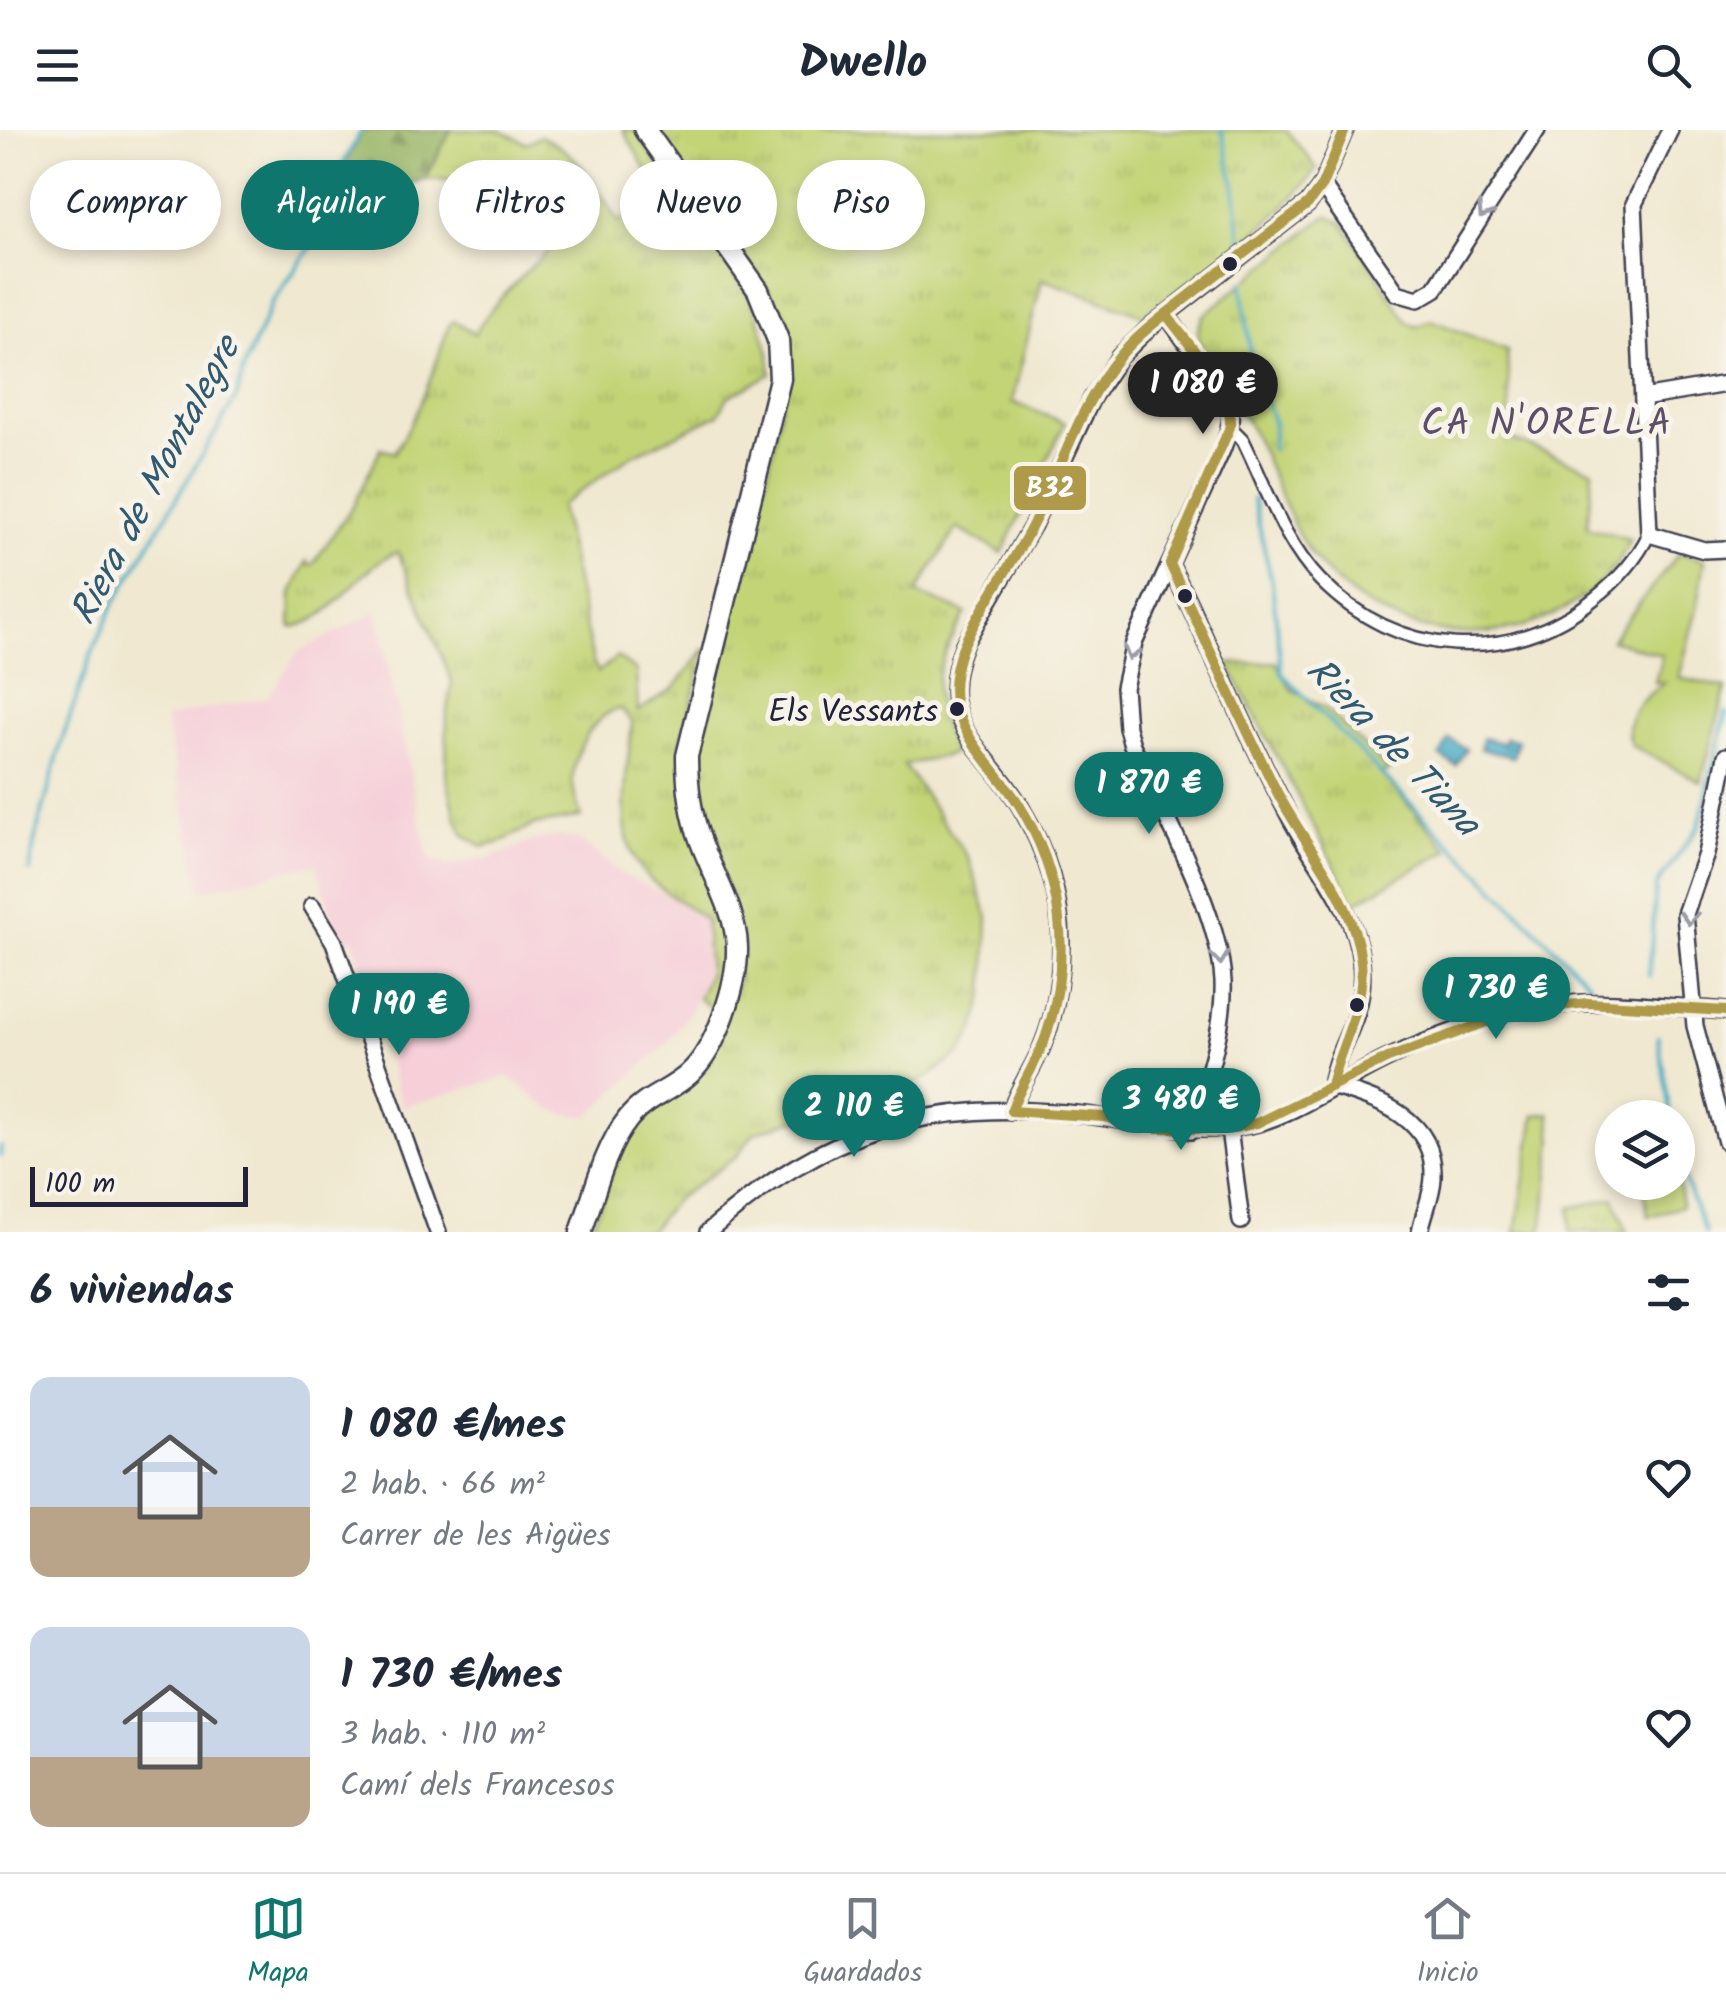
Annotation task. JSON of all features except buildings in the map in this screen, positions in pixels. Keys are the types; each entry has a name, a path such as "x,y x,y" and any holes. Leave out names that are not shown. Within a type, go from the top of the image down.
{"street":[{"path":"581,1232 609,1156 628,1118 689,1074 701,1060 717,1029 736,972 737,944 731,914 698,836 686,789 687,756 780,379 778,340 758,290 645,130"},
{"path":"1010,1111 1042,1046 1057,998 1059,918 1038,837 1019,803 966,737 959,722 953,696 954,673 964,644 1033,525 1092,398 1119,357 1166,314 1292,218 1322,185 1345,130"},
{"path":"1322,185 1397,293 1418,300 1435,290 1536,130"},
{"path":"1230,427 1243,440 1294,549 1346,604 1371,621 1418,639 1463,644 1510,642 1557,625 1588,604 1629,567 1648,534 1634,204 1670,130"},
{"path":"1166,314 1225,398 1231,413 1230,427 1134,642 1125,678 1124,710 1132,746 1218,943 1222,1006 1192,1131"},
{"path":"1643,398 1726,384"},
{"path":"1648,534 1704,550 1726,549"},
{"path":"1170,564 1292,820 1344,907 1358,944 1360,1006 1332,1086"},
{"path":"1726,756 1706,854 1686,914 1694,1026 1726,1142"},
{"path":"312,906 334,942 438,1232"},
{"path":"708,1232 793,1166 851,1136 898,1122 950,1113 1010,1111 1064,1113 1192,1131 1229,1128 1257,1124 1425,1042 1492,1020 1572,1004 1726,1012"},
{"path":"1332,1086 1372,1099 1408,1117 1423,1136 1431,1156 1432,1188 1420,1232"},
{"path":"1308,1100 1372,1099"},
{"path":"1229,1128 1240,1221"}],"shaded area":[{"path":"377,611 428,858 448,866 493,857 535,840 559,836 578,839 621,874 668,896 704,921 706,972 690,1012 668,1043 588,1116 564,1114 543,1104 509,1076 402,1107 353,938 340,941 316,864 201,890 165,718 268,697 298,652"}],"green space":[{"path":"363,130 451,130 425,179 419,181 419,160 347,160"},
{"path":"451,130 500,130 526,143 541,136 576,160 439,160 439,180 425,179"},
{"path":"623,130 635,130 655,160 640,160"},
{"path":"655,130 1286,130 1317,168 1259,229 1143,315 1042,279 1012,402 1065,423 1002,553 957,528 916,593 966,613 946,651 937,682 940,713 953,754 904,765 969,859 988,918 985,992 975,1028 961,1053 930,1076 888,1098 754,1133 736,1157 675,1200 649,1232 590,1232 632,1127 690,1081 739,980 701,816 695,764 704,711 769,468 789,368 788,340 770,293 740,250 777,250 777,160 676,160"},
{"path":"600,192 620,221 620,250 717,250 757,313 769,353 771,374 728,397 718,415 629,457 560,506 593,662 598,672 617,657 636,671 638,711 674,688 706,648 682,739 728,947 726,972 715,1011 698,998 709,973 705,920 644,873 628,840 624,801 632,722 621,709 601,718 579,750 573,785 581,817 534,825 483,847 463,834 456,817 446,775 447,710 452,681 398,552 370,568 321,615 291,627 292,593 307,561 313,564 354,504 381,448 394,453 419,407 449,325 454,321 475,334 485,317 549,250 600,250"},
{"path":"1330,216 1343,223 1408,323 1417,327 1431,320 1507,350 1511,439 1593,470 1587,527 1630,539 1604,579 1579,600 1536,622 1504,631 1438,631 1375,609 1323,569 1303,542 1252,431 1206,355 1197,332 1203,316"},
{"path":"1679,553 1705,560 1679,678 1726,688 1701,782 1631,745 1631,717 1642,701 1664,683 1655,682 1662,655 1611,640"},
{"path":"1276,662 1291,689 1325,708 1389,771 1381,774 1449,850 1354,903 1228,664"},
{"path":"1550,1113 1553,1141 1542,1232 1516,1232 1535,1115"},
{"path":"1615,1200 1627,1232 1570,1232 1570,1208"},
{"path":"1646,1200 1681,1200 1682,1206 1648,1217"}],"water":[{"path":"1505,737 1518,741 1513,757 1480,749 1483,738 1503,743"},
{"path":"1449,739 1466,749 1456,766 1440,756"}],"waterway":[{"name":"Riera de Montalegre","path":"30,871 62,740 92,653 115,602 237,396 244,367 272,303 309,250 330,186 362,130"},
{"name":"Riera de Tiana","path":"1222,130 1241,240"},
{"name":"Riera de Tiana","path":"1242,282 1251,359 1274,424 1272,450"},
{"name":"Riera de Tiana","path":"1253,499 1272,583 1282,674 1590,984"},
{"path":"1649,976 1656,886 1699,826 1726,713"},
{"name":"Riera de Tiana","path":"1658,1036 1668,1100"},
{"name":"Riera de Montalegre","path":"0,1156 1,1146"},
{"name":"Riera de Tiana","path":"1693,1200 1705,1232"}],"transit line":[{"name":"B32","path":"1345,130 1322,185 1308,204 1146,330 1106,375 1082,416 1033,524 960,656 954,686 959,716 1033,830 1045,858 1059,916 1061,946 1054,1006 1042,1046 1011,1111 1104,1117 1157,1128 1229,1129 1257,1123 1388,1058 1492,1020 1588,1003 1726,1011"},
{"name":"B32","path":"1166,314 1217,383 1229,413 1230,427 1170,564 1277,792 1339,895 1357,938 1360,994 1331,1086"}],"place":[{"name":"Els Vessants","path":"957,709"}],"district":[{"name":"CA N'ORELLA","path":"1547,422"}]}
